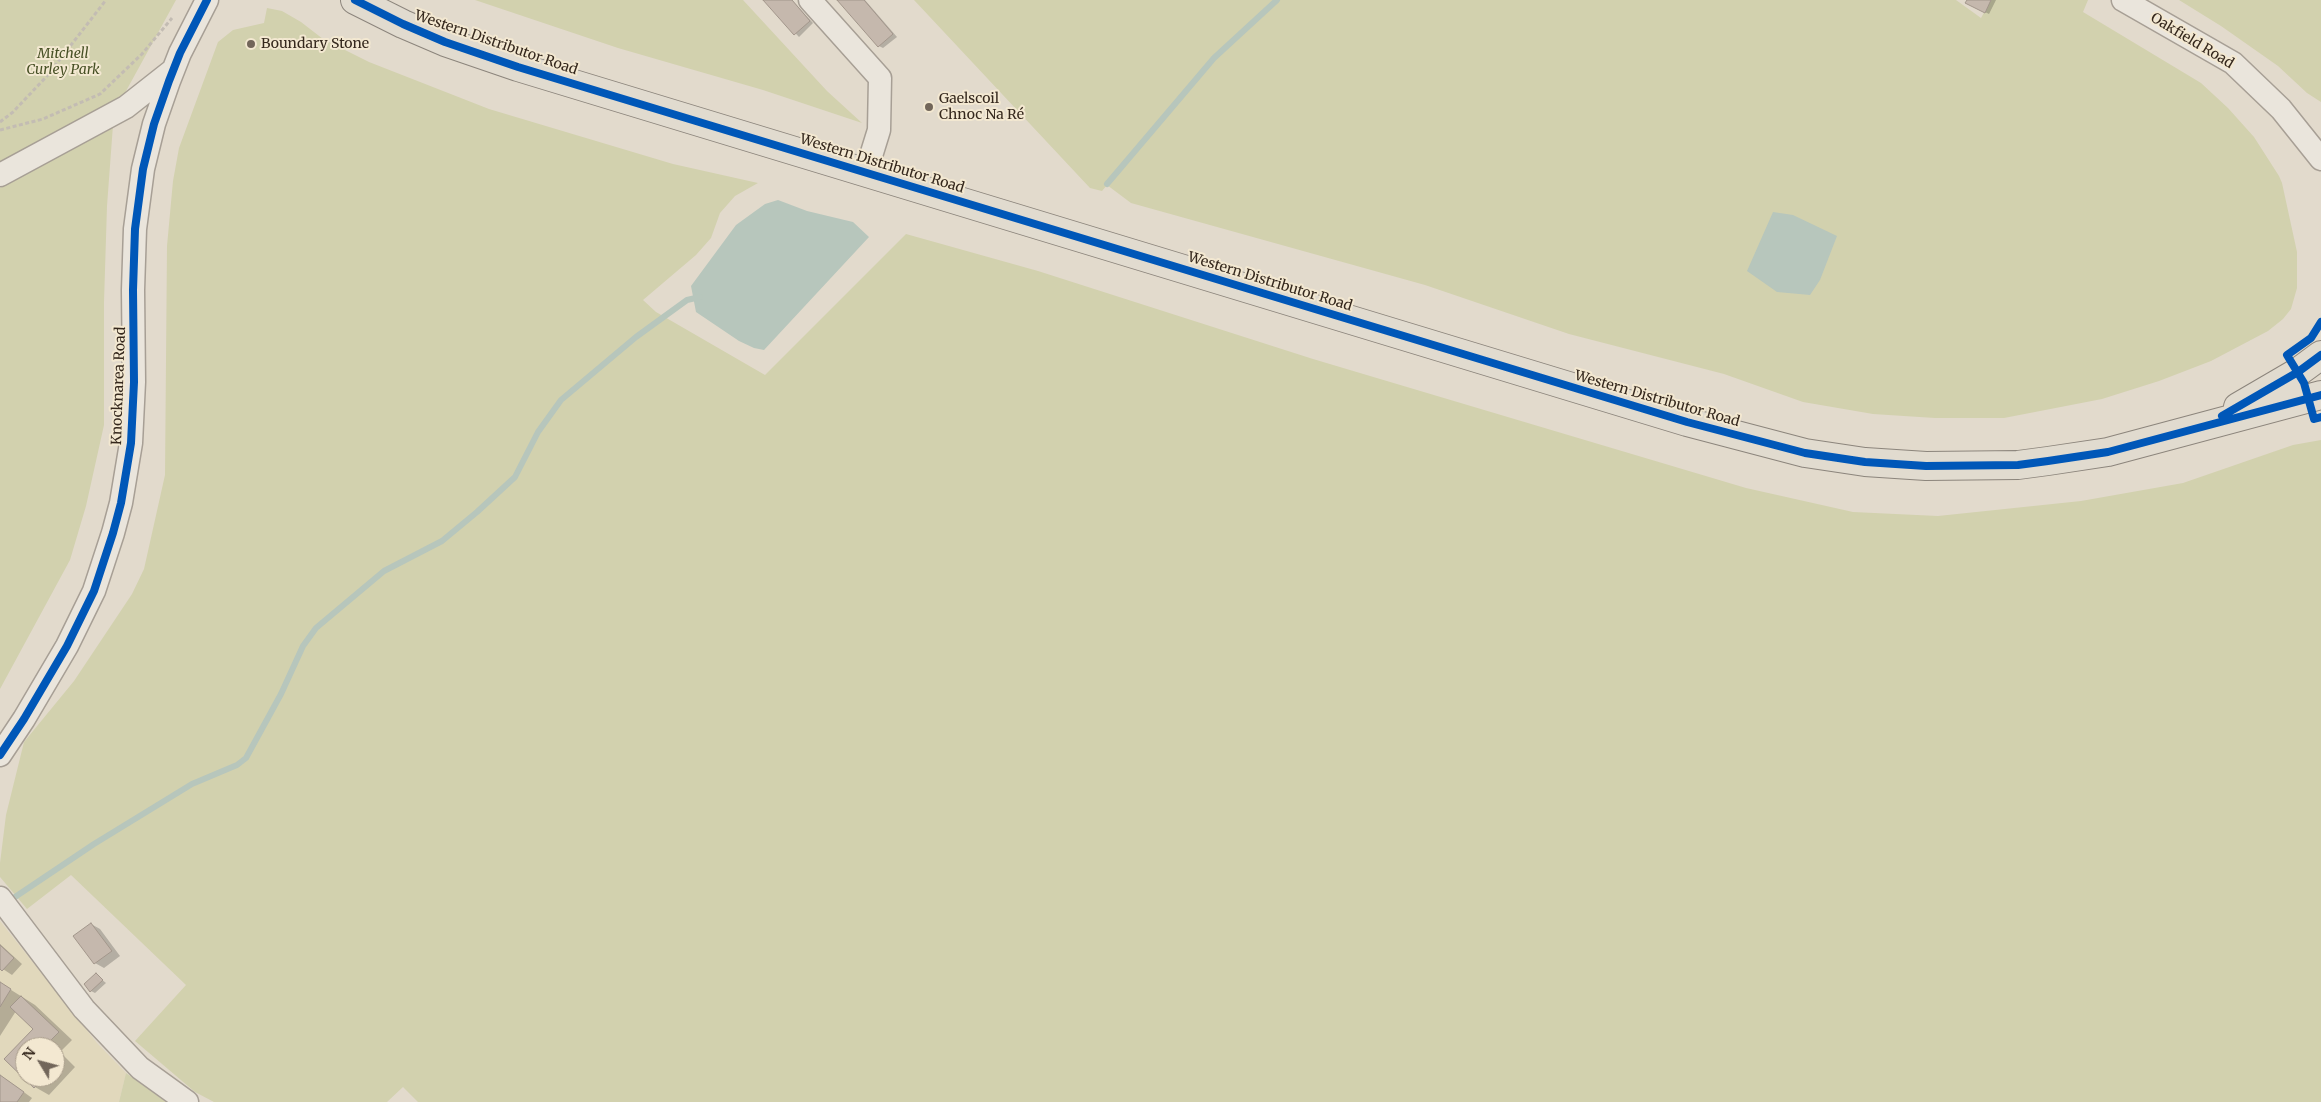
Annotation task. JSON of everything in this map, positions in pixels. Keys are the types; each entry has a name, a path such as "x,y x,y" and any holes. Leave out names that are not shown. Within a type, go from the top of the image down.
{"main road":[{"name":"Western Distributor Road","path":"355,0 383,15 445,42 518,66 1687,422 1805,453 1865,462 1926,466 2018,465 2108,452 2321,395"},
{"name":"Western Distributor Road","path":"2197,428 2258,397 2321,355"}],"street":[{"name":"Knocknarea Road","path":"0,755 32,707 81,618 104,562 121,503 134,413 133,290 138,199 154,124 173,70 207,0"},
{"path":"810,0 880,78 879,130 866,172"},
{"name":"Oakfield Road","path":"2123,0 2207,46 2233,63 2281,109 2320,160"},
{"path":"0,175 126,107 173,70"},
{"path":"0,898 84,1009 140,1068 187,1102"}],"path":[{"path":"0,122 13,112 47,76 106,0"},
{"path":"0,130 43,119 100,94 142,54 174,16"}],"shaded area":[{"path":"778,200 807,211 853,222 869,237 764,350 754,348 739,341 696,312 691,286 736,225 765,204"},
{"path":"1773,212 1793,215 1837,236 1820,280 1810,295 1777,292 1747,271"},
{"path":"0,921 97,1043 126,1073 119,1102 0,1102"}],"green space":[{"name":"Mitchell Curley Park","path":"0,0 176,0 120,102 0,170"},
{"path":"475,0 743,0 827,91 862,123 763,90 618,48"},
{"path":"914,0 1956,0 1981,18 1991,0 2088,0 2083,12 2201,83 2228,108 2254,137 2282,183 2297,252 2297,288 2291,309 2283,319 2268,331 2211,361 2159,381 2102,399 2004,418 1935,418 1873,414 1803,402 1724,374 1569,334 1425,285 1131,203 1107,185 1102,191 1090,188"},
{"path":"2179,0 2321,0 2321,102 2307,93 2278,66 2221,26"},
{"path":"267,8 282,11 301,22 323,39 369,62 489,109 673,164 758,183 735,196 720,213 711,238 696,255 643,300 656,312 765,375 906,234 1038,271 1313,359 1746,488 1853,512 1938,516 2081,501 2183,483 2293,445 2321,440 2321,1102 418,1102 403,1087 387,1102 214,1102 195,1092 135,1041 186,985 71,875 27,909 0,877 0,863 6,815 24,742 74,681 132,594 144,569 165,475 167,246 173,181 179,148 218,42 233,30 264,23"},
{"path":"113,125 107,206 104,302 104,425 86,506 70,560 0,689 0,188"},
{"path":"126,1073 166,1102 119,1102"}],"building":[{"path":"763,0 792,0 810,21 794,35"},
{"path":"837,0 864,0 893,34 878,47"},
{"path":"1967,0 1991,0 1985,13 1965,3"},
{"path":"91,923 112,951 94,964 73,936"},
{"path":"0,945 14,958 2,971 0,969"},
{"path":"96,973 103,980 90,992 84,984"},
{"path":"0,982 11,989 0,1007"},
{"path":"21,996 59,1032 54,1037 25,1037 33,1029 10,1007"},
{"path":"15,1048 15,1070 4,1059"},
{"path":"0,1075 24,1092 17,1102 0,1102"}],"waterway":[{"path":"1107,184 1214,58 1277,0"},
{"path":"15,897 94,844 192,784 237,765 246,758 281,694 303,646 316,628 384,571 442,541 477,512 515,477 538,432 561,400 636,337 687,300 700,297"}],"cycle path":[{"path":"0,755 24,719 67,646 94,591 113,533 121,503 131,443 134,382 133,290 135,229 143,169 154,124 169,81 180,53 207,0"},
{"path":"355,0 445,42 518,67 1687,422 1805,453 1865,462 1926,466 2018,465 2108,452 2321,395"},
{"path":"2321,322 2311,338 2287,355 2304,383 2314,419 2321,417"},
{"path":"2222,416 2298,372 2321,355"}],"place":[{"name":"Boundary Stone","path":"251,44"},
{"name":"Gaelscoil Chnoc Na Ré","path":"929,107"}]}
